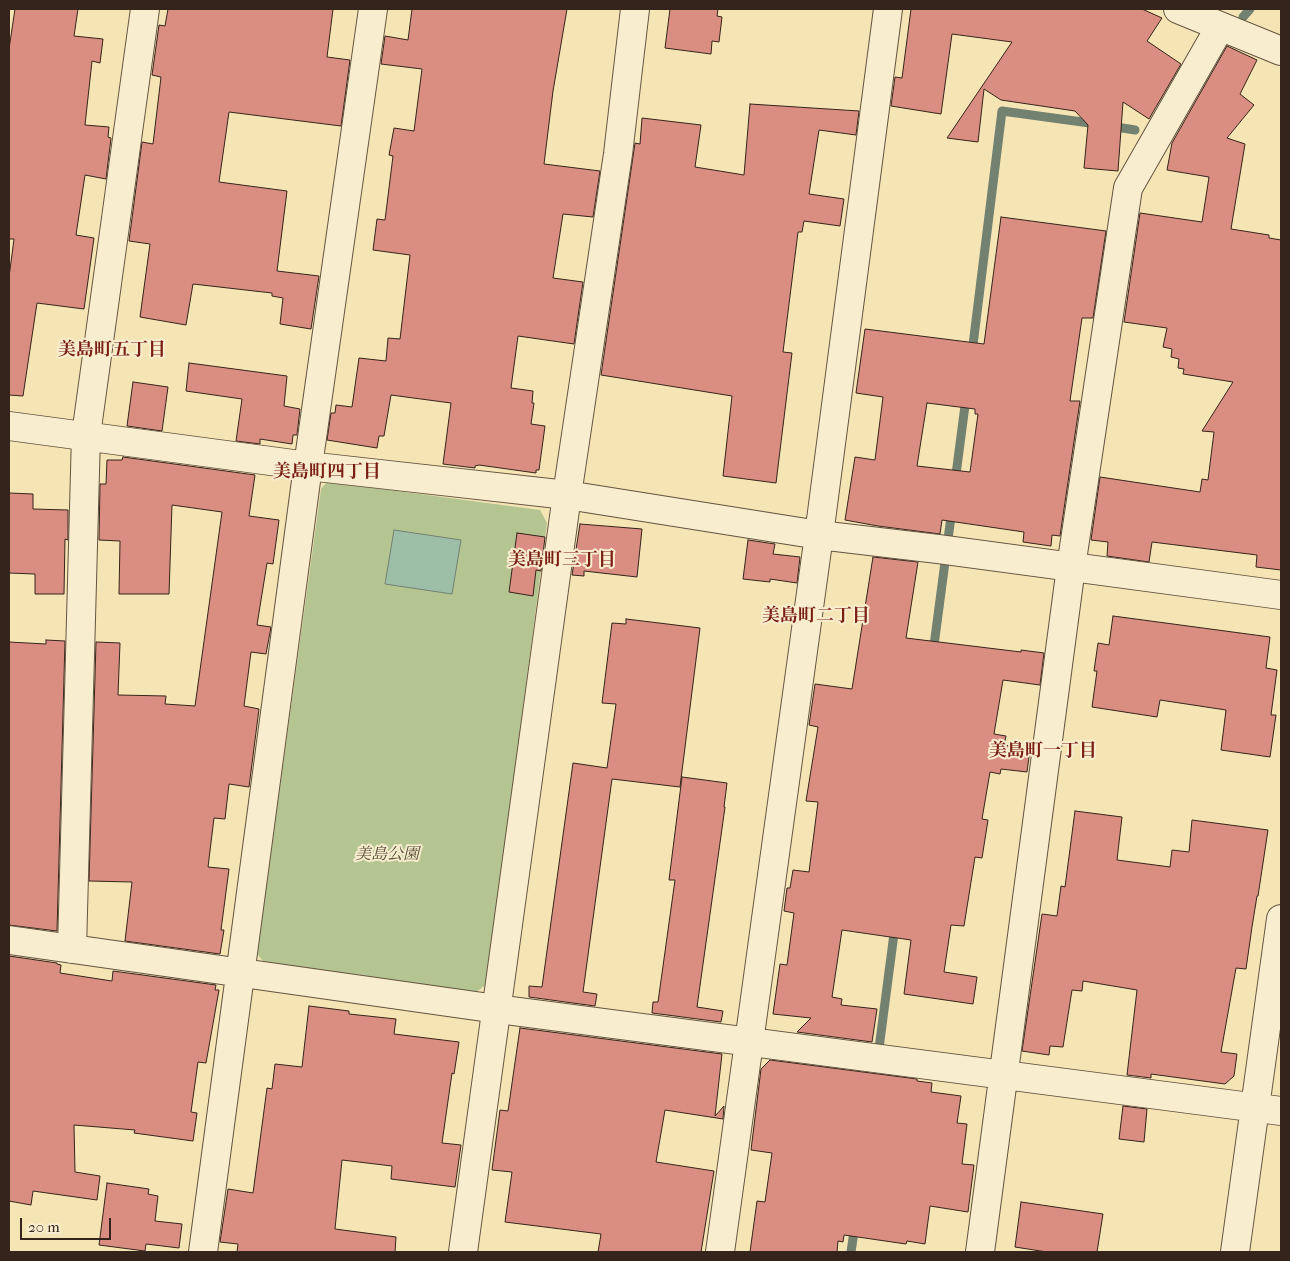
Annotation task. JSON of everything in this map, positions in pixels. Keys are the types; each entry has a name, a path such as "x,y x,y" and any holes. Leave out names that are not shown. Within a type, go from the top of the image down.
{"street":[{"path":"72,949 86,435 145,9"},
{"path":"203,1252 308,466 373,9"},
{"path":"464,1252 567,496 616,164 636,9"},
{"path":"720,1252 819,535 888,9"},
{"path":"1178,9 1281,51"},
{"path":"980,1252 1071,567 1128,188 1220,27"},
{"path":"9,426 308,466 567,496 819,535 947,550 1281,595"},
{"path":"1235,1252 1269,1110 1281,919"},
{"path":"9,940 497,1009 1269,1110"}],"green space":[{"name":"美島公園","path":"329,482 540,510 547,523 487,984 476,992 265,963 257,954 321,489"}],"shaded area":[{"path":"394,530 461,540 452,594 385,584"}],"building":[{"path":"15,9 78,9 74,36 103,39 100,63 92,61 85,125 109,127 108,137 111,138 106,179 85,175 76,235 94,238 84,309 37,303 23,396 9,395 9,277 14,239 9,239 9,49"},
{"path":"168,9 333,9 327,57 350,60 341,126 229,112 219,182 287,191 277,271 319,276 311,329 280,324 283,298 272,296 272,293 193,284 186,325 140,317 150,244 129,241 142,142 153,144 161,77 152,75 159,25 165,26"},
{"path":"412,9 567,9 553,91 544,164 600,171 593,217 563,214 553,278 583,282 574,344 518,336 511,388 533,391 532,403 534,403 531,424 545,426 539,470 536,470 536,473 479,465 475,466 475,468 443,464 451,403 391,395 384,436 379,436 377,448 327,440 331,413 335,413 336,405 352,407 359,358 386,361 388,338 400,339 410,255 373,250 377,219 385,220 393,156 389,155 394,128 414,131 422,69 381,64 385,36 408,40"},
{"path":"670,9 718,9 717,16 722,17 719,42 712,41 711,54 665,48"},
{"path":"911,9 1142,9 1162,18 1147,41 1181,64 1149,119 1123,102 1118,171 1084,168 1088,125 1075,111 1001,100 984,89 978,142 947,138 1012,42 952,34 941,114 891,106 895,77 902,78"},
{"path":"1227,46 1257,60 1240,94 1254,105 1227,138 1245,144 1231,229 1269,235 1269,238 1281,240 1281,570 1256,567 1257,555 1152,542 1149,562 1107,556 1108,542 1091,540 1100,477 1200,492 1202,479 1208,480 1214,432 1202,431 1233,382 1183,374 1184,369 1178,368 1179,359 1171,357 1172,349 1163,347 1167,328 1124,322 1140,213 1202,222 1209,177 1167,170 1172,143"},
{"path":"750,104 859,111 856,135 819,130 809,194 844,199 840,226 804,221 802,232 798,232 783,352 792,353 776,483 723,476 732,396 601,375 635,143 640,144 642,118 701,125 695,167 744,175"},
{"path":"1001,217 1106,231 1093,318 1082,318 1070,401 1080,401 1060,536 1052,535 1051,546 1023,542 1024,532 942,520 940,534 845,520 855,457 875,460 883,397 856,393 865,329 984,344","holes":["927,403 975,409 975,414 978,414 970,472 917,466"]},
{"path":"189,363 287,376 284,406 300,409 297,435 293,435 292,444 260,439 260,444 236,441 242,399 186,391"},
{"path":"133,382 168,387 162,431 127,426"},
{"path":"123,457 255,475 249,516 279,520 273,564 267,563 257,625 271,627 266,654 251,652 244,706 259,709 249,787 229,784 225,819 214,818 208,867 229,869 221,930 224,930 220,954 125,941 132,882 89,881 96,642 120,643 118,695 166,696 165,704 195,706 222,512 172,505 169,594 119,594 120,541 99,540 100,484 106,484 107,460 122,460"},
{"path":"9,493 33,494 33,509 68,510 68,540 65,539 64,594 35,594 35,574 9,573"},
{"path":"580,524 642,529 637,577 584,571 584,576 572,575"},
{"path":"517,533 545,537 541,571 536,570 533,596 509,592"},
{"path":"748,540 775,544 773,554 800,557 797,583 770,579 770,582 743,579"},
{"path":"873,557 918,562 906,638 1044,653 1040,685 1003,680 994,734 1006,736 1004,745 1030,749 1027,772 1001,769 1000,774 990,772 982,819 988,820 982,858 975,857 964,926 951,925 944,972 977,977 973,1004 904,994 911,940 842,930 832,997 842,999 841,1005 877,1009 872,1042 797,1032 811,1018 773,1014 780,964 787,965 794,913 784,911 787,888 790,888 793,870 809,872 818,802 806,801 818,727 809,725 815,684 852,689"},
{"path":"1113,616 1270,637 1266,668 1277,670 1271,715 1276,715 1270,757 1221,750 1226,710 1160,700 1157,717 1092,707 1097,671 1094,671 1098,643 1109,645"},
{"path":"626,619 700,628 680,787 612,779 583,992 597,994 595,1006 529,997 529,986 542,987 573,763 607,768 616,704 602,703 612,623 626,624"},
{"path":"46,640 65,641 57,931 9,925 9,642 46,644"},
{"path":"682,777 727,783 697,1007 723,1011 721,1022 652,1013 653,1002 658,1002 675,880 669,880"},
{"path":"1075,811 1122,817 1117,860 1170,867 1172,850 1189,852 1192,820 1268,830 1246,969 1236,968 1221,1052 1237,1054 1234,1076 1225,1084 1151,1074 1151,1078 1127,1075 1137,990 1083,981 1082,991 1072,990 1063,1047 1050,1046 1049,1055 1022,1051 1042,914 1057,916 1061,886 1065,887"},
{"path":"9,956 57,963 61,965 60,973 112,981 113,971 216,985 215,990 219,990 206,1063 198,1062 191,1112 197,1113 193,1141 134,1133 135,1130 74,1125 75,1172 100,1176 97,1200 33,1191 31,1205 9,1201"},
{"path":"309,1006 349,1011 349,1014 396,1019 394,1034 459,1042 454,1074 452,1073 442,1143 461,1145 455,1187 391,1179 392,1166 342,1160 335,1229 396,1237 395,1252 237,1252 238,1244 220,1242 228,1189 253,1193 267,1088 272,1089 275,1064 302,1067"},
{"path":"520,1028 722,1054 715,1116 724,1106 723,1119 665,1110 656,1162 714,1171 701,1252 598,1252 601,1234 505,1222 512,1172 492,1170 500,1110 508,1111"},
{"path":"770,1060 917,1079 917,1081 932,1083 931,1092 961,1096 957,1123 967,1124 962,1164 974,1165 968,1212 930,1206 925,1244 907,1241 906,1244 844,1235 843,1242 838,1241 837,1252 750,1252 757,1201 765,1202 772,1153 751,1150 761,1069"},
{"path":"1123,1106 1147,1109 1144,1142 1119,1139"},
{"path":"107,1183 149,1189 148,1194 158,1196 155,1221 182,1224 179,1248 146,1244 145,1251 99,1245"},
{"path":"1021,1202 1103,1214 1097,1252 1047,1252 1015,1247"}],"waterway":[{"path":"1243,17 1250,9"},
{"path":"972,353 1002,111 1097,124"},
{"path":"1110,126 1135,130"},
{"path":"955,482 966,398"},
{"path":"933,653 952,509"},
{"path":"878,1056 895,926"},
{"path":"851,1252 855,1225"}],"district":[{"name":"美島町五丁目","path":"112,351"},
{"name":"美島町四丁目","path":"327,473"},
{"name":"美島町三丁目","path":"562,561"},
{"name":"美島町二丁目","path":"816,617"},
{"name":"美島町一丁目","path":"1043,752"}]}
